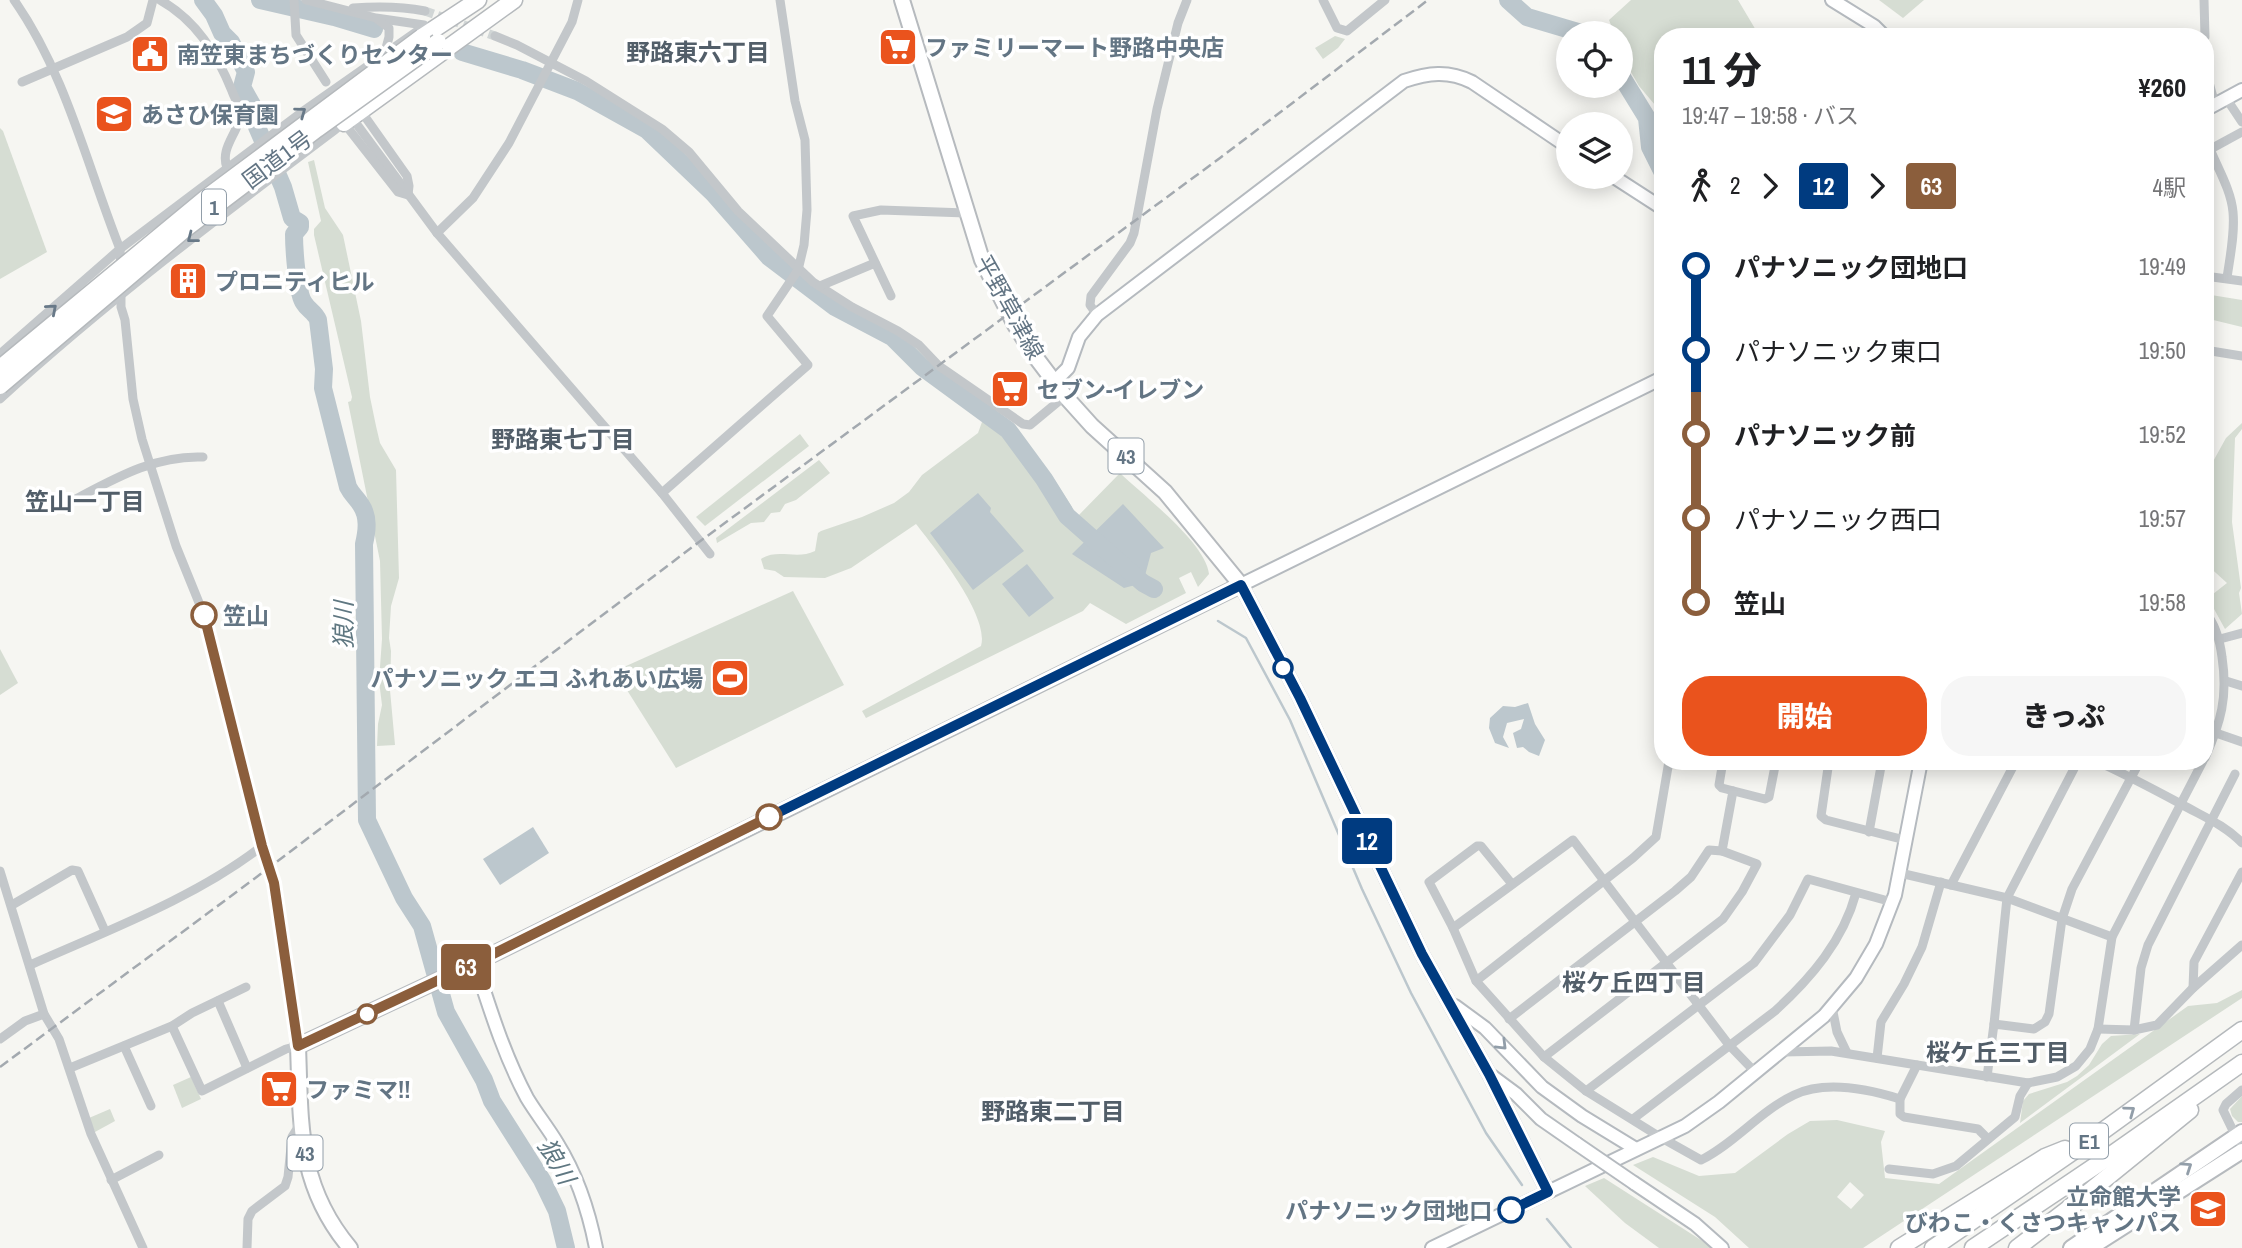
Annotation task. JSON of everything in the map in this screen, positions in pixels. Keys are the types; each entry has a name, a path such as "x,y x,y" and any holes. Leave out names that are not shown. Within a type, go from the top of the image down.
{"highway":[{"path":"428,29 466,0"},
{"name":"国道1号","path":"0,368 206,198 428,29 478,0"},
{"name":"国道1号","path":"0,386 184,230 317,129 428,29 500,0"},
{"path":"354,120 514,0"},
{"name":"E1","path":"1933,1248 2101,1133 2242,1030"},
{"name":"E1","path":"1973,1248 2242,1063"},
{"path":"2017,1248 2179,1121 2227,1074"},
{"path":"1899,1248 2045,1157 2101,1133"}],"main road":[{"name":"平野草津線","path":"902,0 965,213 982,260 1034,355 1092,426 1165,492 1241,585"},
{"path":"298,1046 475,963 1241,585"},
{"name":"43","path":"298,1046 300,1115 305,1156 318,1200 337,1232 351,1248"},
{"path":"2071,1248 2240,1142"},
{"path":"2091,1248 2240,1142"}],"street":[{"path":"14,0 28,21 51,68 120,249 120,298 125,320 133,400 176,546 204,615 262,846 274,883 298,1046 286,1049 202,1091 172,1026"},
{"path":"22,82 127,37 147,23 153,0"},
{"path":"160,0 194,24 222,66 240,111 238,124 226,148 227,168"},
{"path":"294,0 296,35 326,82"},
{"path":"306,0 428,29"},
{"path":"438,233 473,198 509,144 572,22 578,0"},
{"path":"662,493 808,365 767,316 794,274 804,245 807,209 805,140 795,101 780,0"},
{"path":"1097,316 1090,305 1091,296 1130,243 1134,233 1160,96 1178,23 1187,0"},
{"path":"1323,0 1337,29 1347,32 1385,0"},
{"path":"1832,0 1876,28"},
{"path":"2204,0 2205,28"},
{"path":"344,8 385,6 428,29"},
{"path":"376,18 389,28 385,52"},
{"path":"0,354 120,249 212,179 385,52 428,29"},
{"path":"495,36 517,45 545,72 586,81 671,136 689,152 794,274 898,331 919,345 939,366 1023,424 1030,425 1065,396"},
{"path":"1054,382 1068,368 1079,337 1097,316 1404,81 1436,72 1459,76 1556,139"},
{"path":"2242,90 2215,104 2242,122"},
{"path":"354,120 407,176 408,195"},
{"path":"354,120 398,192 408,195"},
{"path":"354,120 438,233 662,493 710,554"},
{"path":"0,399 36,366 237,203 354,120"},
{"path":"2214,147 2242,132"},
{"path":"2214,162 2227,189 2233,210 2233,240 2227,278"},
{"path":"212,179 237,203"},
{"path":"1633,189 1654,203"},
{"path":"891,296 853,216 881,210 965,213"},
{"path":"820,286 875,263"},
{"path":"2214,277 2242,281"},
{"path":"2214,351 2242,356"},
{"path":"1548,1192 1489,1074 1422,954 1300,698 1241,585 1654,382"},
{"path":"72,501 150,462 185,456 203,457"},
{"path":"2214,628 2220,639 2226,681 2224,704 2214,738"},
{"path":"2220,639 2242,633"},
{"path":"2226,681 2242,686"},
{"path":"2216,733 2242,742"},
{"path":"1476,981 1656,837 1667,770"},
{"path":"1722,770 1719,785 1765,799 1769,797 1774,770"},
{"path":"1828,770 1821,816 1826,820 1905,840"},
{"path":"1869,832 1880,770"},
{"path":"1432,1248 1685,1126 1783,1052 1832,1007 1856,978 1876,944 1892,902 1919,770"},
{"path":"1877,1058 1881,1022 1922,947 1946,884 2011,770"},
{"path":"1987,1077 2007,898 2073,770"},
{"path":"2115,770 2233,833 2242,843"},
{"path":"1993,1024 2034,1029 2045,1022 2050,1006 2062,919 2072,889 2136,770"},
{"path":"1783,1052 1815,1050 1847,1053 2028,1083 2047,1081 2076,1066 2090,1049 2098,1029 2112,937 2199,770"},
{"path":"2134,1030 2141,968 2148,945 2235,774"},
{"path":"1722,851 1733,791"},
{"path":"1452,928 1573,840 1729,1045 1756,1073"},
{"path":"30,965 202,886 262,846"},
{"path":"1512,884 1484,847 1477,846 1429,882 1476,981 1544,1056 1586,1091 1701,1160 1718,1151 1793,1095 1816,1087 1880,1093 1899,1099"},
{"path":"1509,1018 1691,877 1709,850 1722,851 1757,864 1755,872 1723,919 1544,1056"},
{"path":"12,905 72,870 78,871 105,931"},
{"path":"0,871 44,1014 59,1039 79,1101 111,1180 143,1248"},
{"path":"2193,988 2194,962 2242,872"},
{"path":"1900,873 2007,898 2112,937"},
{"path":"1586,1091 1754,963 1790,915 1807,880 1892,902"},
{"path":"1633,1119 1775,1011 1815,973 1838,935 1856,892"},
{"path":"2098,1029 2134,1030 2157,1025 2193,988 2242,945"},
{"path":"475,963 509,1059 577,1184 596,1248"},
{"path":"70,1068 172,1026 246,987"},
{"path":"218,1001 247,1068"},
{"path":"1450,1001 1485,1028 1542,1087 1582,1116 1636,1149"},
{"path":"1832,1007 1837,1032 1847,1053"},
{"path":"0,1039 24,1021 44,1014"},
{"path":"124,1046 151,1106"},
{"path":"1917,1065 1899,1099 1900,1114 1903,1117 1978,1129 1988,1139"},
{"path":"1489,1074 1516,1094 1541,1119 1695,1224 1722,1248"},
{"path":"1889,1169 1933,1174 1955,1166 2015,1117 2020,1096 2028,1083"},
{"path":"2240,1142 2223,1110 2242,1090"},
{"path":"247,1248 248,1219 260,1203 285,1186 292,1137 300,1115"},
{"path":"111,1180 159,1155"}],"shaded area":[{"path":"1631,0 1738,0 1755,28 1654,28 1654,104 1633,76 1633,21 1609,21"},
{"path":"1879,0 1924,0 1903,18"},
{"path":"1335,36 1345,39 1323,59 1315,48"},
{"path":"0,128 47,252 0,279"},
{"path":"314,160 325,208 343,235 361,321 376,426 380,443 396,470 399,578 391,606 389,638 395,745 377,746 382,705 379,681 382,639 380,561 348,402 352,397 314,235 314,229 321,221 308,162"},
{"path":"2214,295 2242,300 2242,327 2214,320"},
{"path":"988,419 1002,428 1043,482 1052,476 1072,507 1069,512 1076,518 1120,473 1186,534 1197,548 1209,574 1198,587 1191,572 1179,578 1186,593 1126,624 1090,603 1083,611 866,718 862,711 981,646 982,633 977,618 959,582 916,524 851,568 825,578 784,577 775,571 764,569 761,559 774,554 815,551 818,533 821,531 894,503 909,492 922,475 978,433 982,422"},
{"path":"2242,423 2242,429 2235,438 2232,522 2242,614 2225,629 2214,609 2214,593 2227,583 2214,571 2214,460 2226,438"},
{"path":"800,434 809,446 705,526 696,517"},
{"path":"819,460 830,473 796,500 785,504 780,512 771,513 764,522 751,523 717,543 716,538"},
{"path":"978,493 991,508 990,512 1024,551 973,590 930,533"},
{"path":"1123,504 1164,548 1151,553 1143,583 1124,588 1072,554"},
{"path":"1027,564 1054,598 1029,617 1002,584"},
{"name":"パナソニック エコ ふれあい広場","path":"793,591 844,685 676,768 615,671"},
{"path":"0,649 18,683 0,695"},
{"path":"1528,703 1535,724 1545,740 1539,756 1523,747 1517,748 1513,733 1521,729 1524,719 1507,723 1503,737 1509,748 1495,743 1489,728 1490,718 1503,706 1515,707"},
{"path":"533,827 549,853 500,885 483,859"},
{"path":"2242,990 2242,998 1863,1248 1749,1248 1715,1217 1633,1165 1653,1157 1699,1176 1735,1173 1810,1121 1837,1120 1885,1131 1881,1142 1885,1178 1939,1184 2188,1006 2217,1003","holes":["1850,1182 1864,1195 1851,1209 1837,1197"]},
{"path":"2140,1034 2020,1123 2023,1101 2029,1094 2067,1082 2077,1076 2111,1036"},
{"path":"191,1077 201,1099 182,1108 173,1085"},
{"path":"2242,1096 2242,1122 2238,1122 2230,1109"},
{"path":"110,1109 115,1121 95,1132 89,1118"},
{"path":"1604,1178 1711,1248 1659,1248 1625,1223 1585,1186"}],"waterway":[{"name":"狼川","path":"203,0 222,33 231,42 246,72 242,87 259,117 257,127 283,187 292,218 300,223 294,234 299,290 304,303 318,320 324,369 323,388 348,487 364,510 366,519 367,820 404,898 422,926 446,1012 484,1080 492,1101 542,1180 557,1211 566,1248"},
{"path":"260,0 374,29"},
{"path":"1508,0 1527,17 1556,26"},
{"path":"462,52 522,70 577,91 647,130 714,194 769,257 835,307 892,337 922,367 1008,430 1067,516 1143,583 1154,589"},
{"path":"1633,95 1647,118 1650,147 1654,155"},
{"path":"1218,621 1246,638 1290,720 1362,889 1411,993 1486,1133 1522,1185"},
{"path":"1547,1219 1571,1248"}],"tunnel":[{"path":"425,11 495,36"}],"railway":[{"path":"0,1067 254,879 695,545 1220,158 1428,0"}],"bus line":[{"name":"12","path":"769,817 1241,585 1300,698 1422,954 1489,1074 1548,1192 1511,1210"},
{"name":"63","path":"204,615 262,846 274,883 298,1046 475,963 769,817"}],"place":[{"name":"ファミリーマート野路中央店","path":"898,47"},
{"name":"南笠東まちづくりセンター","path":"150,54"},
{"name":"あさひ保育園","path":"114,114"},
{"name":"プロニティヒル","path":"188,281"},
{"name":"セブン-イレブン","path":"1010,389"},
{"name":"笠山","path":"204,615"},
{"name":"パナソニック エコ ふれあい広場","path":"730,678"},
{"name":"ファミマ!!","path":"279,1089"},
{"name":"立命館大学 びわこ・くさつキャンパス","path":"2208,1209"},
{"name":"パナソニック団地口","path":"1511,1210"}],"district":[{"name":"野路東六丁目","path":"698,52"},
{"name":"野路東七丁目","path":"563,439"},
{"name":"笠山一丁目","path":"85,501"},
{"name":"桜ケ丘四丁目","path":"1634,982"},
{"name":"桜ケ丘三丁目","path":"1998,1052"},
{"name":"野路東二丁目","path":"1053,1111"}]}
